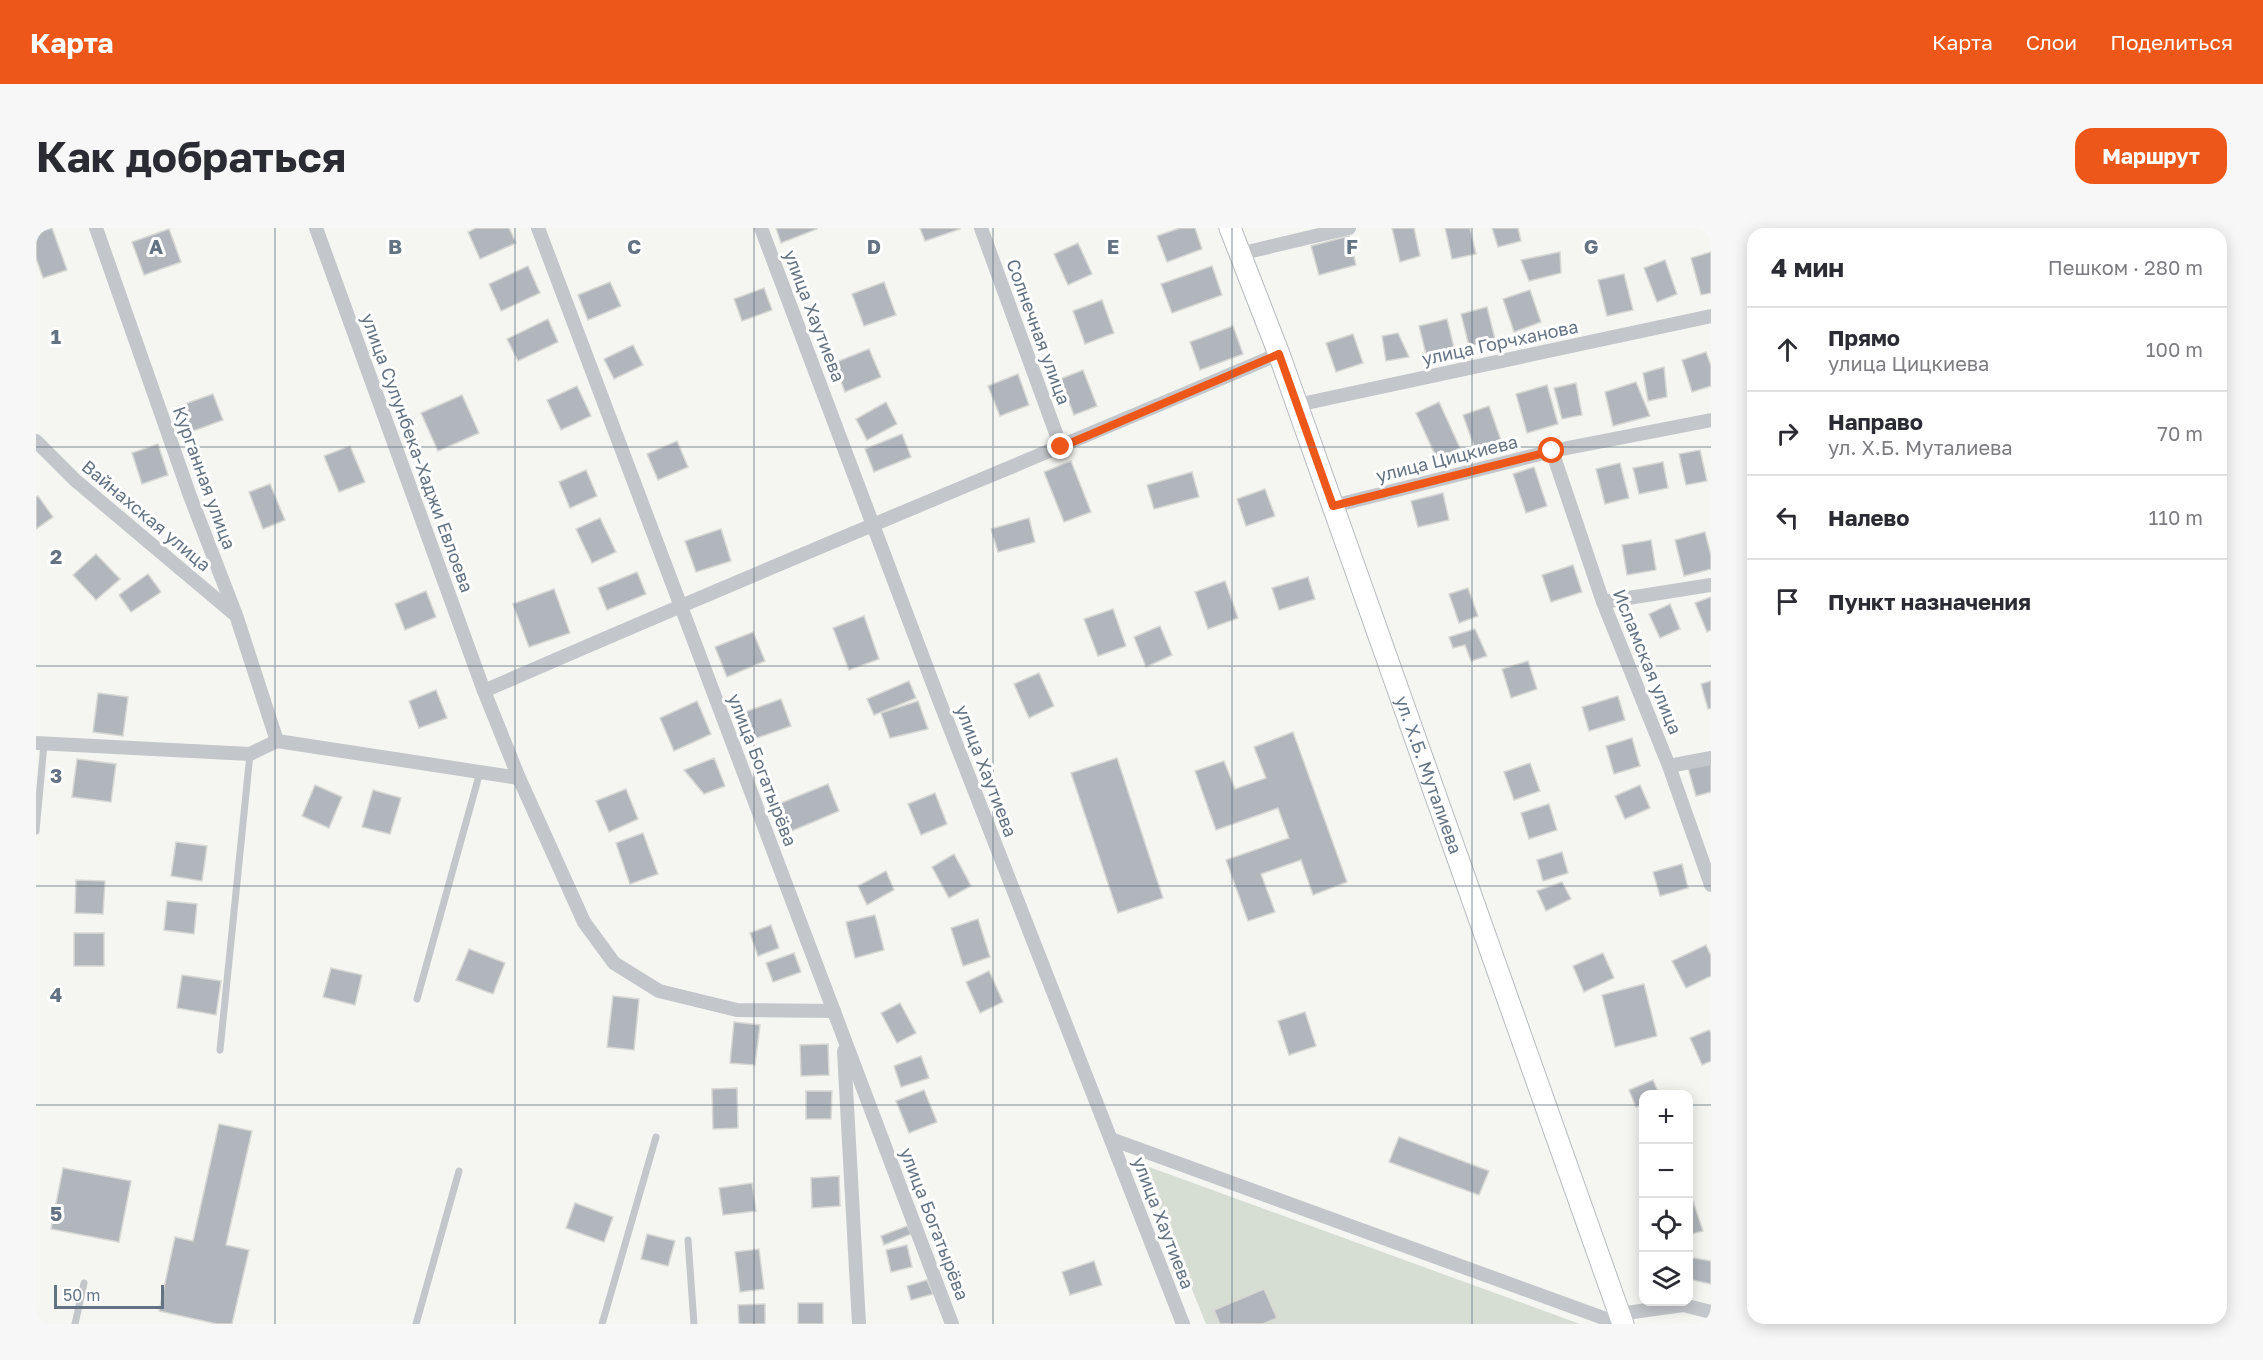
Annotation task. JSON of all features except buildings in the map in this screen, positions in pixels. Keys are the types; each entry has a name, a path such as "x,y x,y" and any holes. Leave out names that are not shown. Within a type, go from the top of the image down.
{"main road":[{"name":"ул. Х.Б. Муталиева","path":"1230,228 1279,354 1621,1321"}],"street":[{"name":"Курганная улица","path":"96,228 190,496 236,615 277,741"},
{"name":"улица Сулунбека-Хаджи Евлоева","path":"316,228 484,691 519,778 584,922 614,963 659,991 737,1010 834,1011"},
{"name":"улица Богатырёва","path":"538,228 952,1324"},
{"name":"улица Хаутиева","path":"761,228 943,711 1183,1324"},
{"name":"Солнечная улица","path":"981,228 1061,447"},
{"path":"1239,254 1349,228"},
{"name":"улица Горчханова","path":"1297,405 1711,316"},
{"path":"484,691 681,605 1279,354"},
{"name":"улица Цицкиева","path":"1333,506 1552,451 1711,420"},
{"name":"Вайнахская улица","path":"36,441 75,480 236,615"},
{"name":"Исламская улица","path":"1552,451 1603,603 1669,766 1711,885"},
{"path":"1603,603 1711,585"},
{"path":"40,743 250,754 277,741 519,778"},
{"path":"1669,766 1711,758"},
{"path":"843,1037 859,1324"},
{"path":"1111,1139 1621,1321 1683,1305 1711,1312"}],"lane":[{"path":"36,831 40,743"},
{"path":"220,1050 250,754"},
{"path":"417,999 480,772"},
{"path":"602,1324 656,1137"},
{"path":"416,1324 459,1171"},
{"path":"688,1240 694,1324"},
{"path":"75,1324 84,1283"}],"shaded area":[{"path":"1141,1164 1580,1324 1206,1324"}],"route":[{"path":"1061,447 1279,354 1333,506 1552,451"}]}
